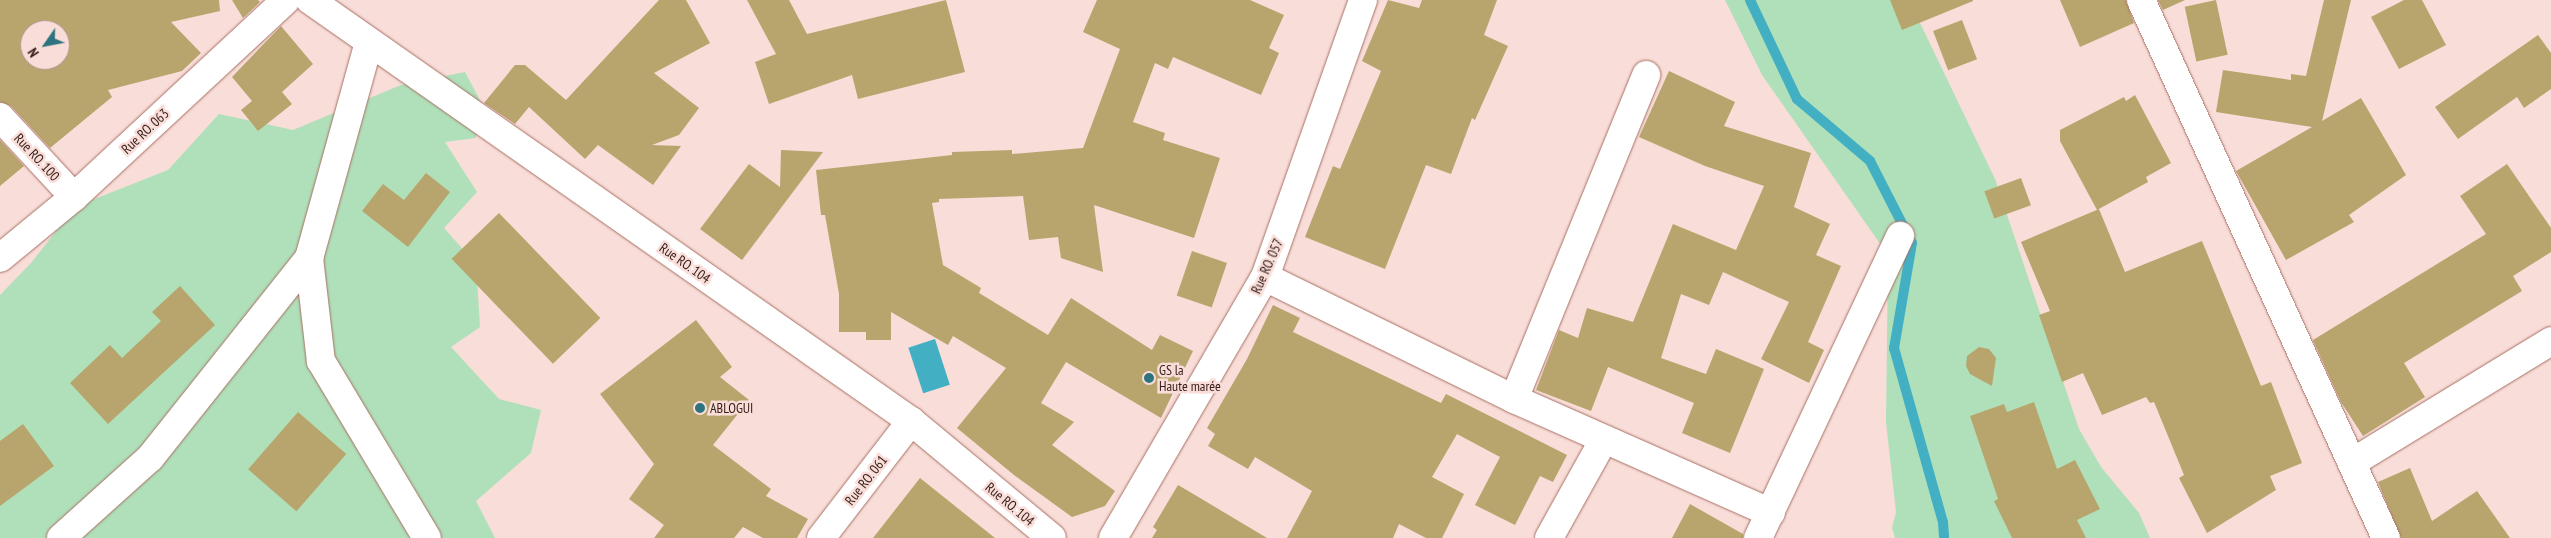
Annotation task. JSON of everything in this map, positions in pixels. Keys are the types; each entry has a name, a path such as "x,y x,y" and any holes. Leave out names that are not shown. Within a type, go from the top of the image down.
{"street":[{"name":"Rue RO. 063","path":"0,258 74,197 286,0"},
{"name":"Rue RO. 104","path":"310,0 911,421 1052,538"},
{"name":"Rue RO. 057","path":"1113,538 1265,277 1363,0"},
{"path":"2142,0 2354,462 2386,538"},
{"path":"368,42 309,258 321,361 426,538"},
{"path":"1514,399 1646,75"},
{"name":"Rue RO. 100","path":"0,117 74,197"},
{"path":"1758,538 1900,236"},
{"path":"61,538 150,458 309,258"},
{"path":"1265,277 1514,399 1771,513"},
{"path":"2354,462 2551,341"},
{"name":"Rue RO. 061","path":"821,538 911,421"},
{"path":"1549,538 1604,439"}],"green space":[{"path":"1725,0 1909,0 1995,179 2079,429 2101,467 2139,513 2150,538 1895,538 1892,528 1896,512 1886,422 1888,255 1762,75"},
{"path":"465,72 482,104 476,138 445,142 477,192 444,228 476,264 480,327 451,347 499,399 541,410 531,453 476,501 495,538 0,538 0,295 31,263 61,225 92,200 168,170 219,114 293,130 401,85"}],"water":[{"path":"935,339 950,385 923,393 908,348"}],"building":[{"path":"0,0 219,0 220,11 171,22 201,53 182,71 108,90 112,97 50,148 11,106 0,102"},
{"path":"232,0 258,0 260,2 243,18"},
{"path":"659,0 686,0 710,43 654,73 699,108 679,135 652,145 681,146 653,185 598,145 585,159 529,107 515,124 484,103 515,65 525,65 566,100"},
{"path":"747,0 789,0 807,34 946,0 965,72 858,99 852,75 769,104 755,62 776,54"},
{"path":"1097,0 1250,0 1284,15 1269,48 1279,53 1261,95 1173,57 1168,69 1155,63 1133,122 1165,133 1163,140 1220,158 1194,238 1094,205 1103,272 1061,258 1058,237 1029,240 1023,196 939,199 939,202 932,203 943,265 981,288 979,293 1048,335 1071,298 1152,350 1160,335 1193,351 1161,418 1066,362 1041,403 1074,422 1052,445 1115,491 1105,506 1072,517 1014,475 957,428 1006,368 953,336 948,345 891,312 891,340 866,340 866,332 839,332 839,294 825,215 821,215 816,170 952,155 952,152 1012,150 1012,154 1083,148 1120,49 1083,32"},
{"path":"1388,0 1419,8 1422,0 1497,0 1484,35 1508,46 1475,120 1472,118 1451,174 1426,165 1385,269 1305,237 1333,166 1340,169 1381,71 1362,61"},
{"path":"1890,0 1973,0 1973,1 1902,30"},
{"path":"2060,0 2126,0 2134,23 2080,47"},
{"path":"2158,0 2185,0 2163,10"},
{"path":"2216,0 2228,55 2196,61 2185,7"},
{"path":"2324,0 2351,0 2322,121 2361,98 2406,175 2349,215 2354,222 2286,260 2236,171 2312,127 2216,112 2223,70 2291,80 2291,74 2306,76"},
{"path":"2404,0 2422,0 2446,45 2399,69 2371,17"},
{"path":"1962,20 1977,59 1948,70 1933,31"},
{"path":"281,26 313,64 282,92 292,104 258,131 241,110 252,101 232,77"},
{"path":"2538,35 2551,53 2551,89 2524,108 2517,97 2458,139 2435,107"},
{"path":"1669,71 1735,102 1724,126 1811,153 1794,207 1830,224 1816,255 1841,266 1808,342 1824,350 1809,383 1761,359 1789,302 1723,272 1709,305 1681,294 1661,358 1706,374 1716,349 1764,369 1730,453 1682,433 1694,403 1608,367 1591,411 1536,390 1559,330 1578,338 1587,308 1633,322 1673,224 1736,250 1764,186 1705,166 1639,137"},
{"path":"2135,95 2171,163 2146,177 2148,182 2097,210 2060,141 2060,130 2124,97 2126,101"},
{"path":"0,140 24,166 0,186"},
{"path":"781,150 823,152 742,260 700,229 749,164 780,187"},
{"path":"2507,164 2551,228 2551,252 2513,276 2522,291 2404,363 2425,397 2363,436 2341,402 2313,340 2486,234 2460,196"},
{"path":"426,173 450,192 408,247 362,211 383,184 404,200"},
{"path":"2021,178 2031,205 1994,219 1984,191"},
{"path":"2099,209 2125,272 2202,241 2261,386 2271,382 2302,463 2270,476 2276,490 2207,533 2179,478 2184,475 2154,402 2150,403 2146,397 2102,415 2083,373 2062,382 2039,315 2050,311 2021,242"},
{"path":"499,213 600,318 553,364 452,259"},
{"path":"1192,251 1227,263 1212,307 1177,295"},
{"path":"180,286 215,325 108,424 70,383 110,345 122,358 161,321 152,312"},
{"path":"1273,305 1300,318 1293,332 1441,403 1446,394 1567,455 1553,482 1540,476 1515,525 1475,505 1500,457 1457,434 1432,477 1464,494 1442,538 1426,538 1399,524 1393,538 1287,538 1312,491 1255,457 1248,469 1208,446 1215,434 1207,428 1247,359"},
{"path":"696,320 732,367 720,377 749,400 713,445 771,489 766,496 808,519 797,538 763,538 743,527 734,538 654,538 664,525 629,499 654,464 600,394"},
{"path":"1979,347 1989,349 1996,358 1992,386 1970,374 1966,366 1967,356"},
{"path":"2034,402 2057,469 2075,460 2100,509 2077,520 2086,538 2012,538 1994,501 1998,499 1970,416 2004,404 2007,412"},
{"path":"298,412 346,454 296,511 248,469"},
{"path":"23,424 54,466 0,506 0,441"},
{"path":"2410,468 2432,521 2477,491 2510,538 2401,538 2378,482"},
{"path":"920,478 995,538 873,538"},
{"path":"1178,485 1267,538 1152,538 1157,530 1153,527"},
{"path":"1690,504 1743,534 1743,538 1672,538"}],"waterway":[{"path":"1750,0 1797,99 1870,161 1912,243 1894,348 1943,522 1944,538"}],"place":[{"name":"GS la Haute marée","path":"1149,378"},
{"name":"ABLOGUI","path":"700,408"}]}
